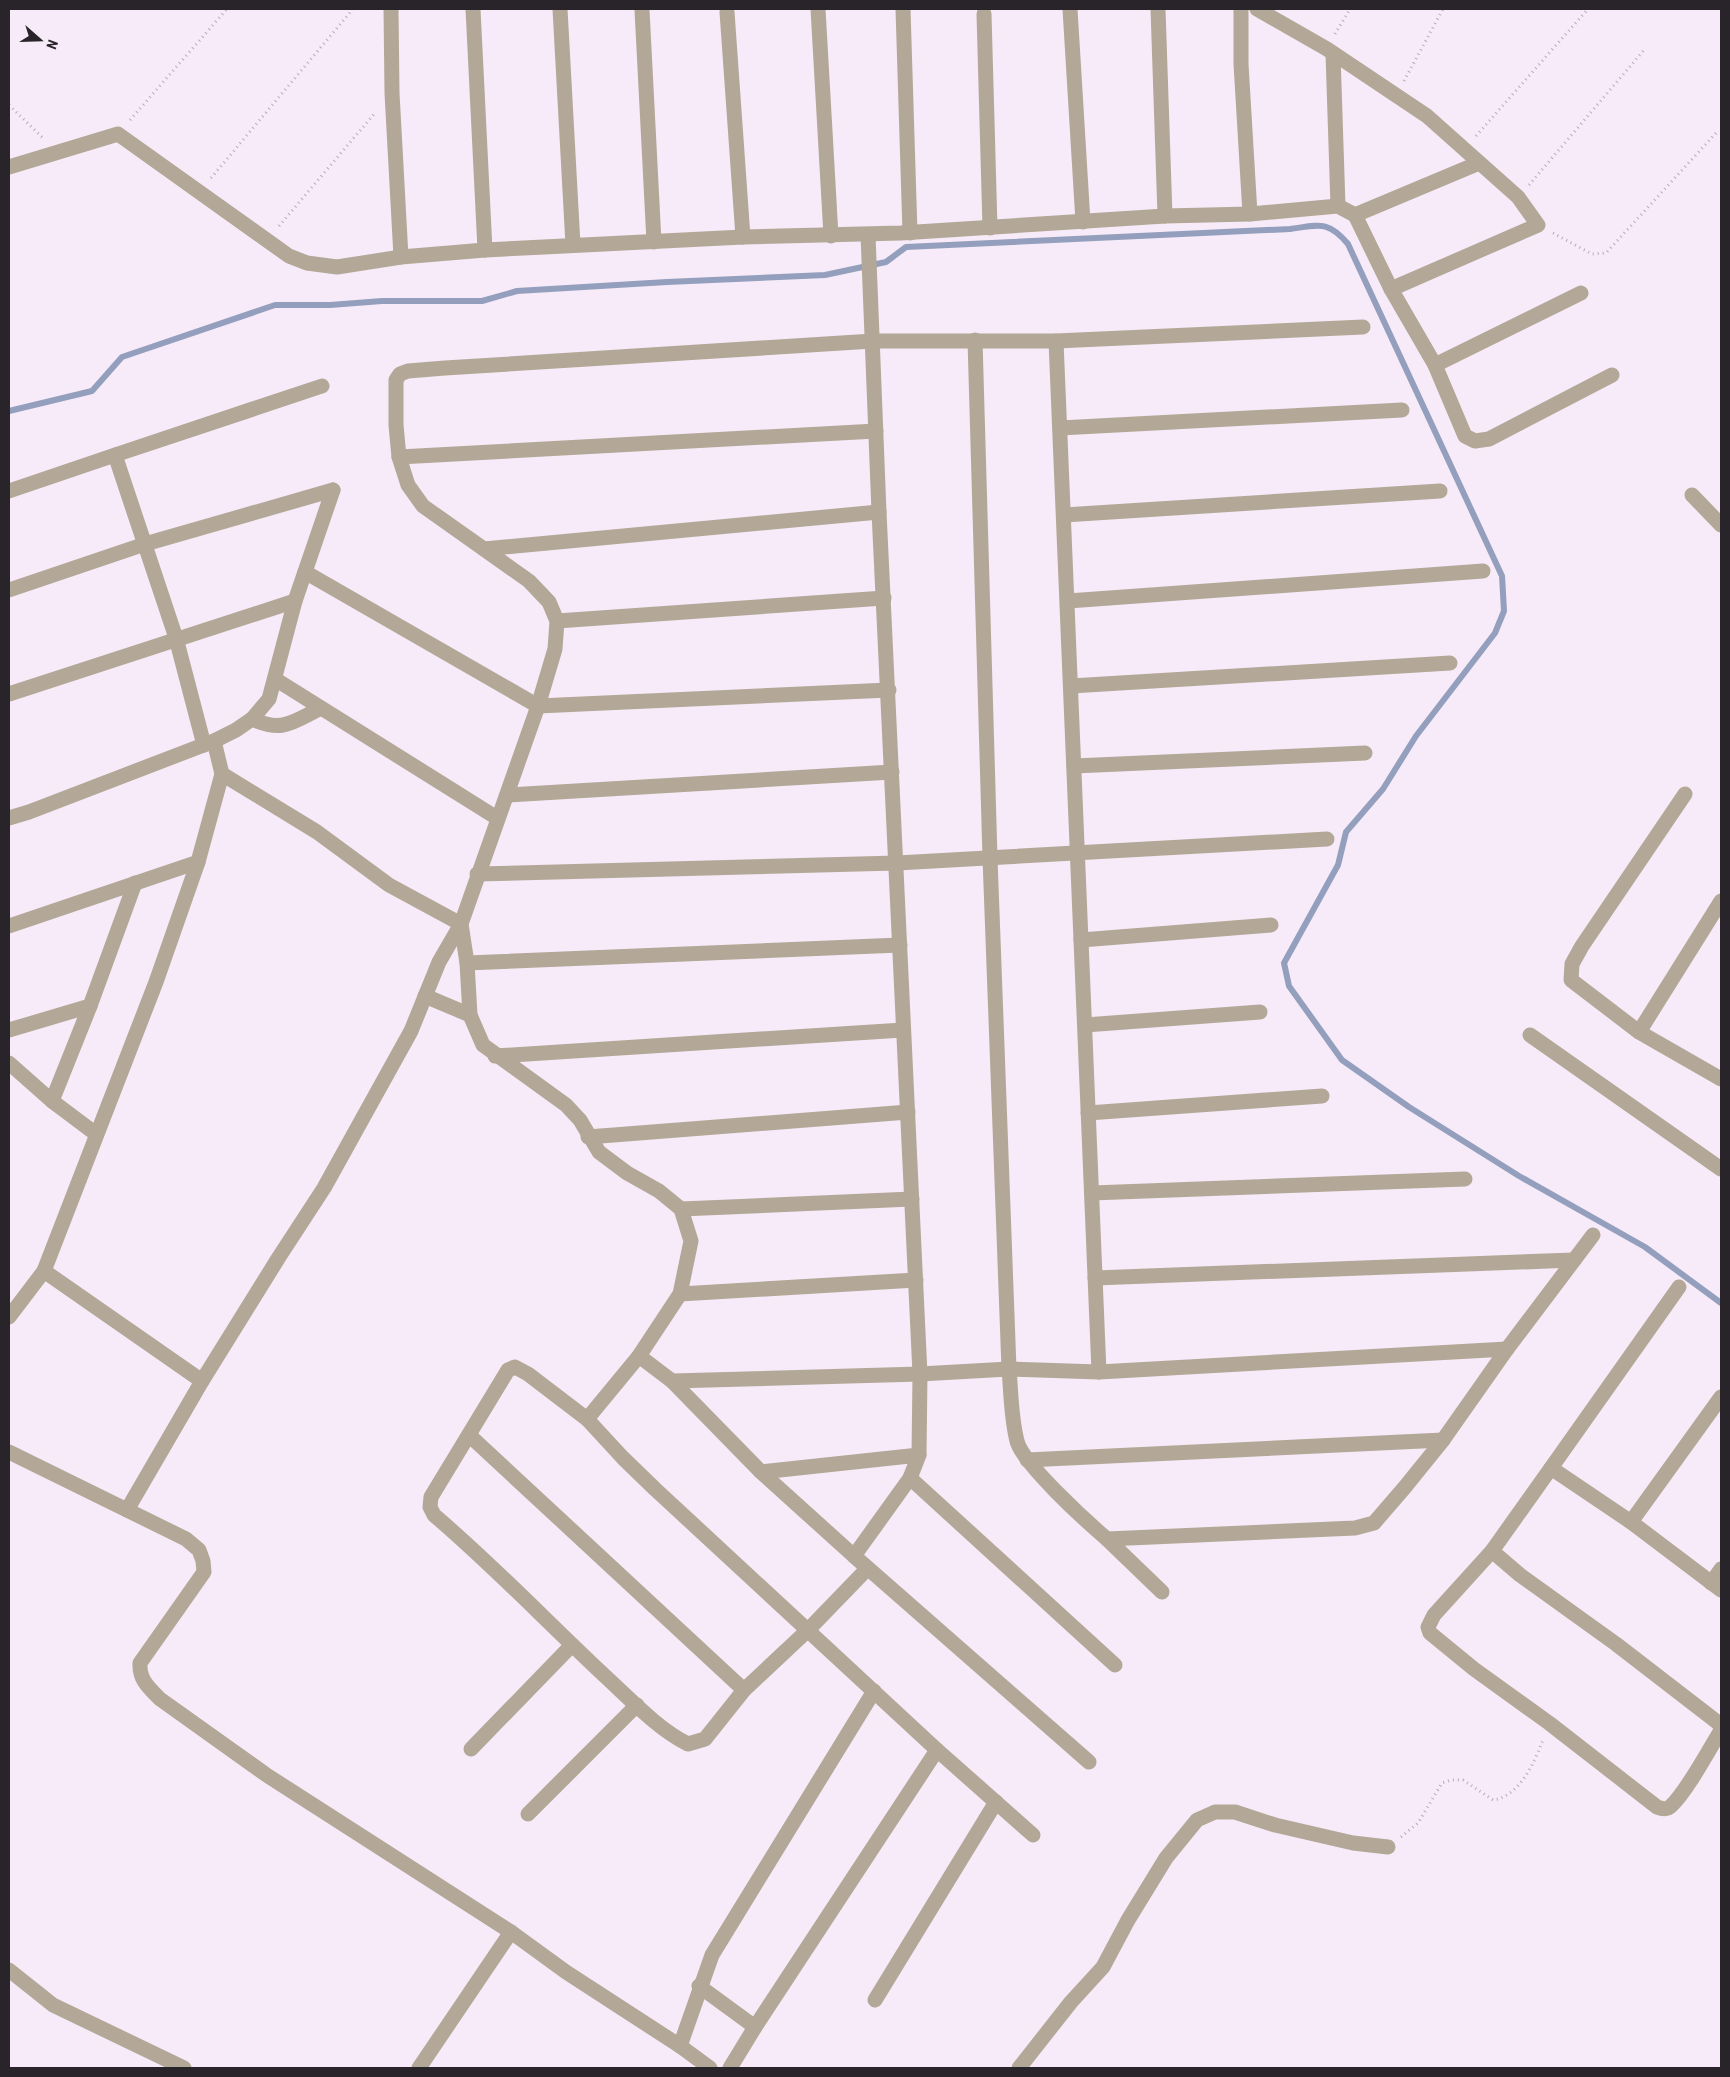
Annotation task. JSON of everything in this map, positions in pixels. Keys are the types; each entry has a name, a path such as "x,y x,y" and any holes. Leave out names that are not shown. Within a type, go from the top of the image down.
{"street":[{"path":"391,9 392,94 401,258"},
{"path":"473,9 485,250"},
{"path":"560,9 573,245"},
{"path":"818,9 831,236"},
{"path":"903,9 910,233"},
{"path":"1070,9 1082,222"},
{"path":"1158,9 1165,216"},
{"path":"1241,9 1241,64 1250,214"},
{"path":"1257,9 1330,51 1397,94 1427,116 1518,197 1538,225 1391,288"},
{"path":"642,10 654,242"},
{"path":"727,12 743,237"},
{"path":"984,14 990,228"},
{"path":"1330,51 1338,206"},
{"path":"9,167 118,134 289,256 307,263 337,267 401,258 485,250 743,237 910,233 1165,216 1250,214 1338,206 1355,215 1391,288 1435,365 1465,436 1475,441 1490,439 1612,375"},
{"path":"1355,215 1479,163"},
{"path":"854,1556 910,1478 919,1455 920,1374 889,690 879,512 868,235"},
{"path":"1435,365 1581,293"},
{"path":"127,1510 202,1381 278,1257 324,1188 410,1031 439,962 461,924 497,818 508,795 555,649 557,621 549,602 529,581 423,506 408,485 399,457 396,425 396,380 400,374 408,371 873,341 1056,341 1363,327"},
{"path":"975,340 990,858 1009,1369 1017,1443 1027,1460 1080,1516 1162,1592"},
{"path":"1056,341 1099,1372"},
{"path":"9,491 114,454 322,386"},
{"path":"1060,428 1402,410"},
{"path":"399,457 876,430"},
{"path":"114,454 209,743 222,774 317,832 389,884 461,924"},
{"path":"9,590 145,544 333,490 295,601 269,699 252,718 236,730 209,743 9,818"},
{"path":"1064,515 1440,491"},
{"path":"1692,495 1720,523"},
{"path":"484,549 879,512"},
{"path":"1068,601 1483,570"},
{"path":"306,572 538,706 889,690"},
{"path":"557,621 884,598"},
{"path":"9,694 176,638 295,601"},
{"path":"1071,686 1450,663"},
{"path":"275,679 497,818"},
{"path":"252,718 268,726 284,726 321,708"},
{"path":"1074,766 1365,753"},
{"path":"508,795 892,772"},
{"path":"9,1317 44,1271 156,982 198,862 222,774"},
{"path":"1685,794 1582,946 1572,964 1571,980 1640,1032 1721,1080"},
{"path":"478,874 897,863 1327,839"},
{"path":"9,926 198,862"},
{"path":"52,1101 90,1006 135,883"},
{"path":"1640,1032 1721,901"},
{"path":"461,924 467,963 470,1015 483,1045 566,1105 580,1120 588,1137 599,1152 610,1162 659,1190 682,1209 691,1241 680,1294 639,1356 587,1419"},
{"path":"1082,940 1271,925"},
{"path":"467,963 900,945"},
{"path":"425,996 470,1015"},
{"path":"9,1030 90,1006"},
{"path":"1085,1026 1260,1012"},
{"path":"496,1056 903,1030"},
{"path":"1530,1035 1721,1169"},
{"path":"9,1063 52,1101 96,1134"},
{"path":"1088,1112 1322,1096"},
{"path":"588,1137 908,1112"},
{"path":"1092,1193 1465,1179"},
{"path":"682,1209 912,1198"},
{"path":"1107,1539 1355,1528 1374,1523 1443,1440 1593,1235"},
{"path":"1095,1278 1574,1260"},
{"path":"44,1271 202,1381"},
{"path":"680,1294 916,1280"},
{"path":"1679,1287 1492,1551 1434,1615 1428,1627 1430,1633 1474,1669 1549,1723 1657,1807 1663,1809 1670,1807 1681,1794 1721,1730"},
{"path":"672,1381 920,1374 1009,1369 1099,1372 1507,1350"},
{"path":"639,1356 672,1381 761,1472 866,1569 1089,1762"},
{"path":"866,1569 808,1630 744,1690 705,1739 688,1744 677,1738 637,1705 434,1515 430,1508 431,1497 508,1370 515,1367 528,1374 587,1419 622,1458 808,1630 937,1750 1033,1835"},
{"path":"1630,1522 1721,1397"},
{"path":"469,1435 744,1690"},
{"path":"1027,1460 1443,1440"},
{"path":"9,1452 186,1539 199,1550 204,1561 204,1572 140,1664 140,1672 145,1683 160,1699 268,1776 512,1932 566,1972 680,2046 710,2068"},
{"path":"761,1472 919,1455"},
{"path":"1551,1468 1630,1522 1716,1587 1721,1569"},
{"path":"910,1478 1115,1665"},
{"path":"1492,1551 1520,1576 1616,1644 1721,1725"},
{"path":"471,1749 572,1645"},
{"path":"680,2046 699,1986 712,1954 761,1878 874,1692"},
{"path":"528,1814 637,1705"},
{"path":"730,2068 937,1750"},
{"path":"875,2000 996,1802"},
{"path":"1019,2068 1071,2002 1103,1966 1128,1920 1166,1858 1197,1820 1215,1812 1236,1812 1292,1829 1354,1843 1388,1847"},
{"path":"419,2068 512,1932"},
{"path":"9,1970 53,2005 184,2068"},
{"path":"699,1986 755,2027"}],"path":[{"path":"118,134 227,9"},
{"path":"200,192 353,9"},
{"path":"1330,51 1350,9"},
{"path":"1397,94 1443,9"},
{"path":"1465,149 1588,9"},
{"path":"1518,197 1644,50"},
{"path":"268,240 392,94"},
{"path":"9,105 57,151"},
{"path":"1538,225 1592,254 1606,253 1717,132"},
{"path":"1388,1847 1418,1823 1442,1783 1451,1780 1463,1780 1493,1800 1504,1799 1512,1792 1537,1757 1549,1723"}],"waterway":[{"path":"9,411 92,391 122,357 275,305 330,305 382,301 482,301 517,291 825,275 886,262 906,247 1290,229 1316,226 1322,226 1335,231 1348,244 1502,576 1504,611 1495,633 1416,736 1383,789 1346,832 1338,865 1284,963 1289,986 1342,1060 1409,1107 1519,1176 1645,1247 1721,1303"}]}
